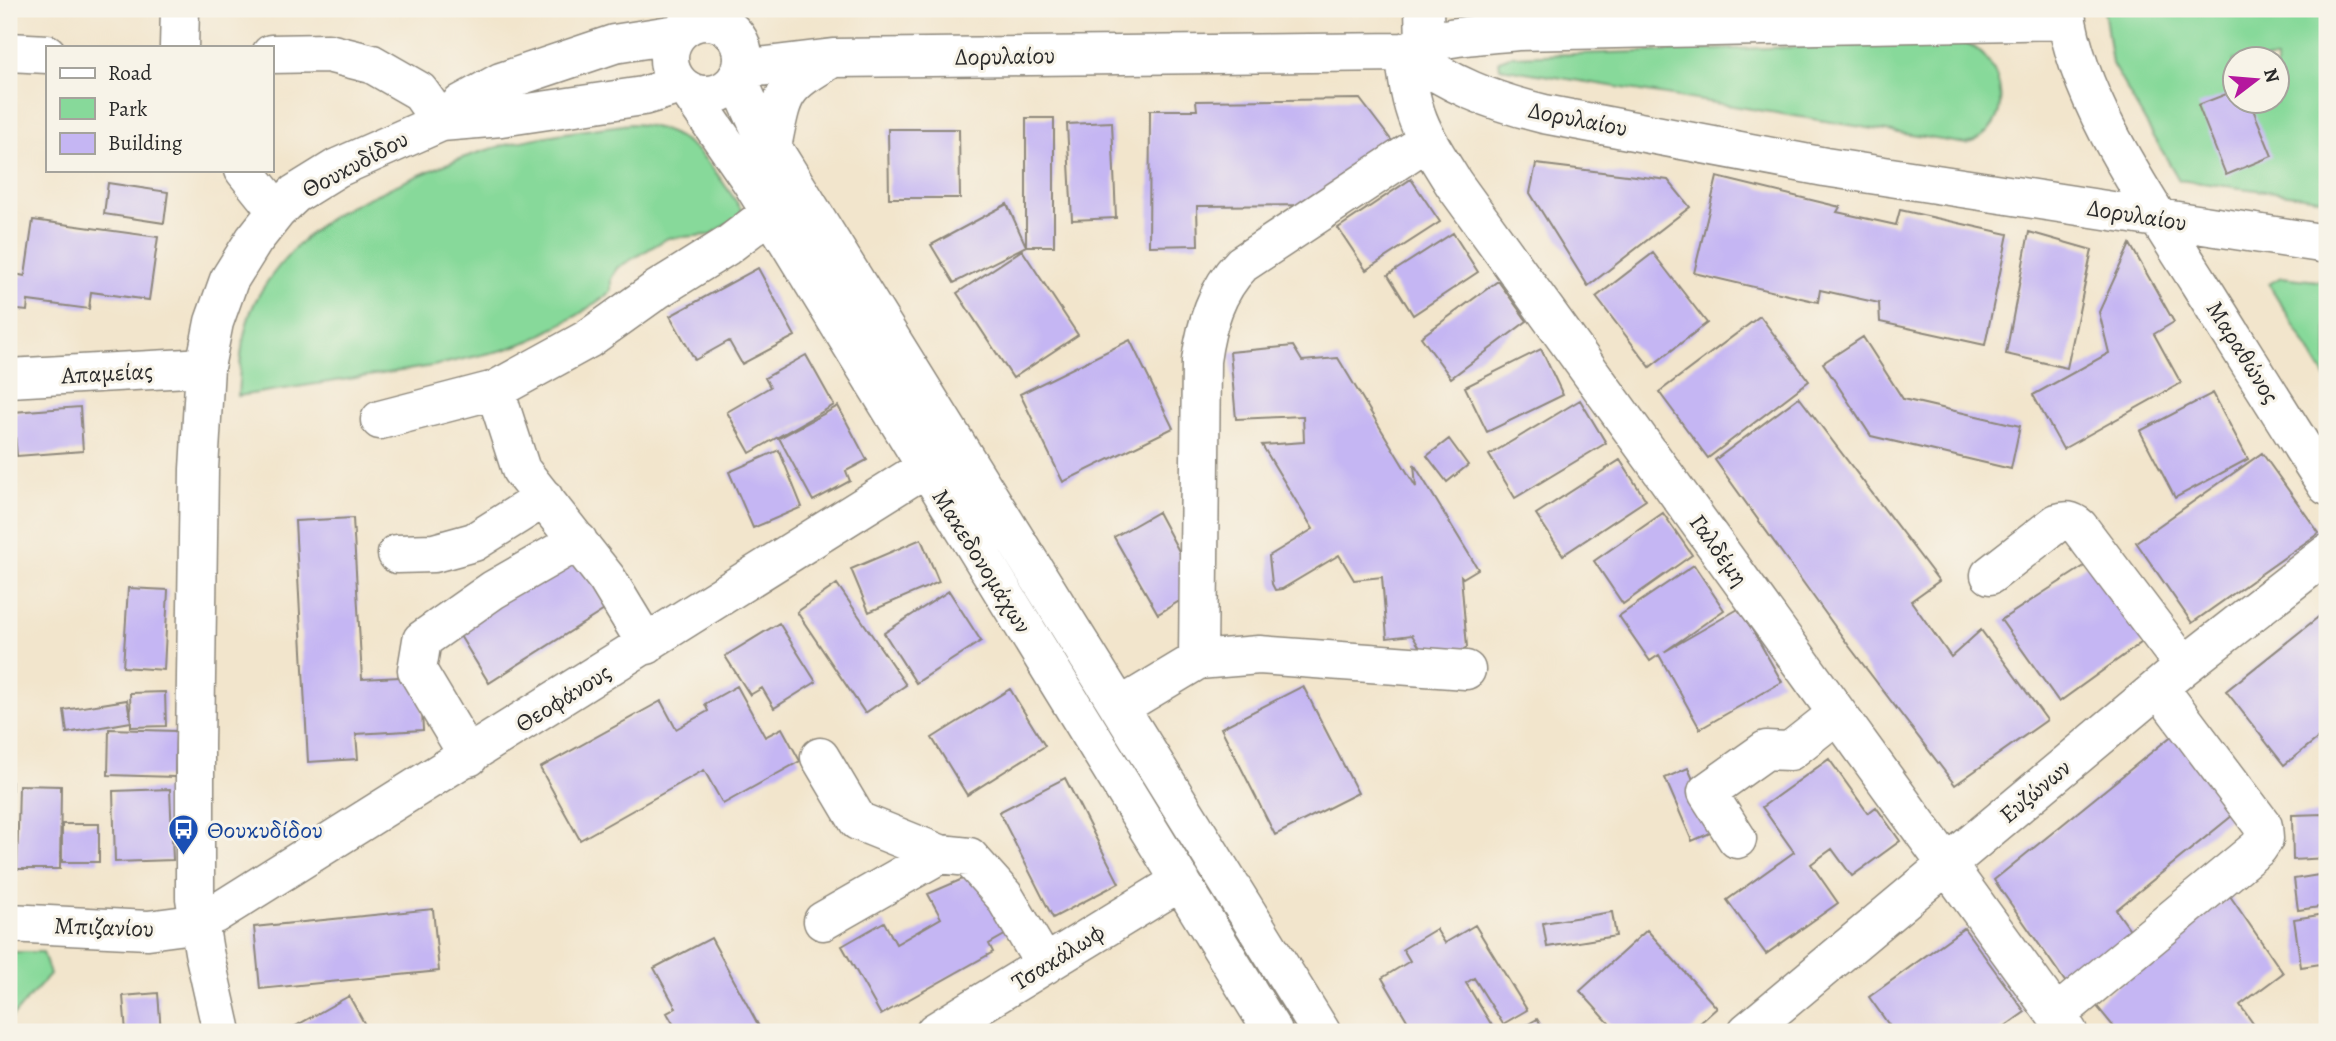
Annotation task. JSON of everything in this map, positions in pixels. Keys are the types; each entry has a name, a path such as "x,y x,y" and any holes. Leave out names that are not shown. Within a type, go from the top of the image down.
{"street":[{"path":"179,46 180,9"},
{"path":"1418,35 1456,37 1517,31 2066,15"},
{"name":"Μαραθώνος","path":"2066,15 2090,92 2118,150 2327,486"},
{"path":"692,21 718,22 734,33 740,63 730,87 711,95 685,88 670,66 669,54 692,21"},
{"name":"Θουκυδίδου","path":"222,1032 198,922 195,848 195,670 205,367 214,322 229,280 254,240 277,211 295,194 337,168 441,122 480,92 535,69 692,21"},
{"name":"Δορυλαίου","path":"740,63 1418,35 1434,74 1500,103 1544,114 1825,167 2327,244"},
{"name":"Γαλδέμη","path":"1418,35 1409,93 1419,125 1454,184 2062,1024"},
{"path":"9,52 46,54"},
{"path":"273,54 328,53 372,64 419,91 441,122"},
{"path":"772,147 781,100 798,78 833,58"},
{"name":"Μακεδονομάχων","path":"740,63 751,110 772,147 1321,1032"},
{"name":"Μακεδονομάχων","path":"685,88 724,139 1273,1032"},
{"name":"Θουκυδίδου","path":"441,122 500,117 685,88"},
{"path":"1198,660 1201,361 1205,336 1216,301 1227,281 1242,264 1427,141"},
{"path":"246,172 277,211"},
{"path":"380,421 495,390 587,339 658,289 727,246 770,213"},
{"name":"Απαμείας","path":"9,378 205,367"},
{"path":"495,390 521,470 607,579 647,645"},
{"name":"Θεοφάνους","path":"198,922 251,893 925,468"},
{"path":"397,554 434,553 474,542 544,498"},
{"path":"1990,575 2057,523 2064,520 2079,527 2263,826 2264,839 2258,848 2062,1024"},
{"path":"468,757 417,670 422,640 493,590 578,541"},
{"name":"Ευζώνων","path":"1747,1032 2171,677 2327,554"},
{"path":"1120,707 1198,660 1259,655 1466,670"},
{"path":"1737,839 1707,792 1766,750 1790,751 1837,714"},
{"path":"820,757 858,821 940,854 969,857 1004,896 1045,965"},
{"path":"823,920 940,854"},
{"name":"Τσακάλωφ","path":"935,1032 1181,881"},
{"name":"Μπιζανίου","path":"9,923 148,930 198,922"}],"green space":[{"path":"2104,9 2327,9 2327,199 2179,180 2112,64"},
{"path":"1964,42 1979,51 1990,63 2000,94 1999,110 1993,125 1982,136 1966,144 1500,68 1499,60 1510,56"},
{"path":"630,124 669,132 685,141 710,165 744,213 710,235 668,238 617,268 611,279 611,292 578,315 532,340 504,350 433,366 238,396 244,336 255,302 292,251 330,218 390,188 493,148 571,132"},
{"path":"2281,277 2327,282 2327,380 2269,284"},
{"path":"9,952 43,952 50,975 9,1020"}],"building":[{"path":"2220,96 2220,116 2256,116 2272,156 2226,175 2198,105"},
{"path":"1360,99 1395,145 1316,205 1197,206 1198,245 1149,246 1150,110 1197,110 1196,101"},
{"path":"1026,118 1054,118 1054,246 1026,246"},
{"path":"1112,122 1116,218 1072,220 1067,124"},
{"path":"888,129 959,129 960,198 889,198"},
{"path":"1536,164 1668,180 1690,207 1588,286 1530,193"},
{"path":"1717,177 1840,207 1837,212 1896,225 1900,210 2008,234 1985,345 1880,322 1879,303 1820,290 1818,302 1694,273"},
{"path":"1411,179 1440,222 1366,270 1338,228"},
{"path":"108,183 168,192 164,223 104,214"},
{"path":"1007,204 1026,246 954,283 931,245"},
{"path":"33,220 158,237 149,300 91,292 89,309 28,301 27,311 9,309 14,274 25,276"},
{"path":"2029,232 2092,250 2067,368 2006,354"},
{"path":"1453,233 1478,272 1413,315 1388,275"},
{"path":"2130,244 2174,322 2154,334 2181,383 2063,449 2033,395 2109,353 2099,312"},
{"path":"1022,250 1078,335 1013,378 957,293"},
{"path":"1653,253 1707,323 1650,367 1596,297"},
{"path":"758,268 795,336 742,364 729,341 695,360 670,316"},
{"path":"1498,281 1527,321 1451,378 1421,337"},
{"path":"1760,316 1809,381 1708,458 1659,392"},
{"path":"1863,337 1903,399 2020,426 2011,469 1871,436 1823,363"},
{"path":"1130,340 1173,428 1063,482 1020,394"},
{"path":"1293,346 1302,361 1338,358 1416,487 1414,464 1478,569 1463,578 1461,576 1467,647 1441,663 1430,664 1412,635 1387,638 1382,577 1354,580 1339,555 1282,589 1275,590 1272,584 1269,556 1313,529 1262,445 1304,442 1303,416 1236,419 1230,352"},
{"path":"1541,349 1563,395 1487,432 1465,387"},
{"path":"806,355 834,405 750,453 727,412 770,387 765,378"},
{"path":"2213,393 2248,459 2175,498 2140,431"},
{"path":"1799,397 1939,581 1911,601 1951,657 1981,630 2047,720 1955,785 1849,646 1715,460"},
{"path":"1580,400 1606,443 1515,498 1489,455"},
{"path":"838,406 867,460 846,471 850,481 813,501 779,438"},
{"path":"80,407 83,451 17,456 13,412"},
{"path":"1449,439 1468,465 1447,482 1427,456"},
{"path":"779,450 802,507 753,528 729,472"},
{"path":"2262,453 2319,533 2192,623 2136,542"},
{"path":"1620,460 1646,500 1563,555 1536,514"},
{"path":"1158,512 1199,589 1158,614 1114,537"},
{"path":"1663,513 1692,555 1623,604 1594,561"},
{"path":"353,518 362,679 420,676 423,730 356,734 358,759 308,762 295,521"},
{"path":"921,539 939,582 869,612 851,569"},
{"path":"589,555 620,600 489,683 454,626"},
{"path":"2089,563 2145,640 2059,702 2001,620"},
{"path":"1694,565 1724,610 1664,652 1740,608 1782,682 1700,729 1659,655 1650,661 1619,616"},
{"path":"837,584 906,685 865,713 797,612"},
{"path":"128,588 168,590 164,670 123,667"},
{"path":"949,591 981,641 916,683 884,633"},
{"path":"2327,610 2327,731 2284,765 2226,691"},
{"path":"779,623 816,682 774,708 762,688 750,695 725,656"},
{"path":"737,686 765,737 782,728 800,761 723,804 704,770 580,840 540,768 661,701 676,729 708,711 705,704"},
{"path":"1303,686 1358,793 1275,835 1221,728"},
{"path":"1010,689 1045,746 967,795 932,738"},
{"path":"165,692 166,726 131,727 130,693"},
{"path":"127,700 131,722 67,733 64,710"},
{"path":"109,729 176,731 175,777 108,775"},
{"path":"2174,734 2233,815 2116,910 2136,938 2071,990 1994,880"},
{"path":"1829,759 1868,813 1876,807 1900,841 1852,876 1832,849 1811,864 1838,903 1766,954 1727,900 1794,852 1762,807"},
{"path":"1688,768 1715,831 1692,841 1665,778"},
{"path":"1065,778 1119,883 1053,918 999,812"},
{"path":"9,782 12,782 11,866 9,866"},
{"path":"19,785 61,786 60,869 17,869"},
{"path":"170,789 173,860 115,862 113,791"},
{"path":"2324,814 2326,858 2293,860 2292,815"},
{"path":"62,824 99,824 99,862 62,862"},
{"path":"981,871 1022,925 989,944 993,952 881,1015 842,946 884,922 896,944 941,918 928,894"},
{"path":"2325,874 2327,906 2298,910 2294,879"},
{"path":"2230,896 2283,973 2240,1005 2259,1032 2118,1032 2095,1004"},
{"path":"433,909 439,971 260,989 254,927"},
{"path":"1612,912 1616,936 1547,947 1543,923"},
{"path":"2325,914 2327,963 2301,967 2294,919"},
{"path":"1475,925 1527,1010 1503,1024 1474,978 1466,983 1496,1032 1414,1032 1382,978 1410,961 1403,949 1436,929 1445,943"},
{"path":"1964,928 2025,1012 1997,1032 1894,1032 1869,997"},
{"path":"1647,930 1717,1008 1690,1032 1617,1032 1580,991"},
{"path":"711,938 762,1032 678,1032 667,1013 676,1008 654,968"},
{"path":"158,993 161,1032 126,1032 123,996"},
{"path":"349,996 369,1032 285,1032"},
{"path":"1537,1019 1545,1032 1515,1032"}],"place":[{"name":"Θουκυδίδου","path":"184,857"}]}
